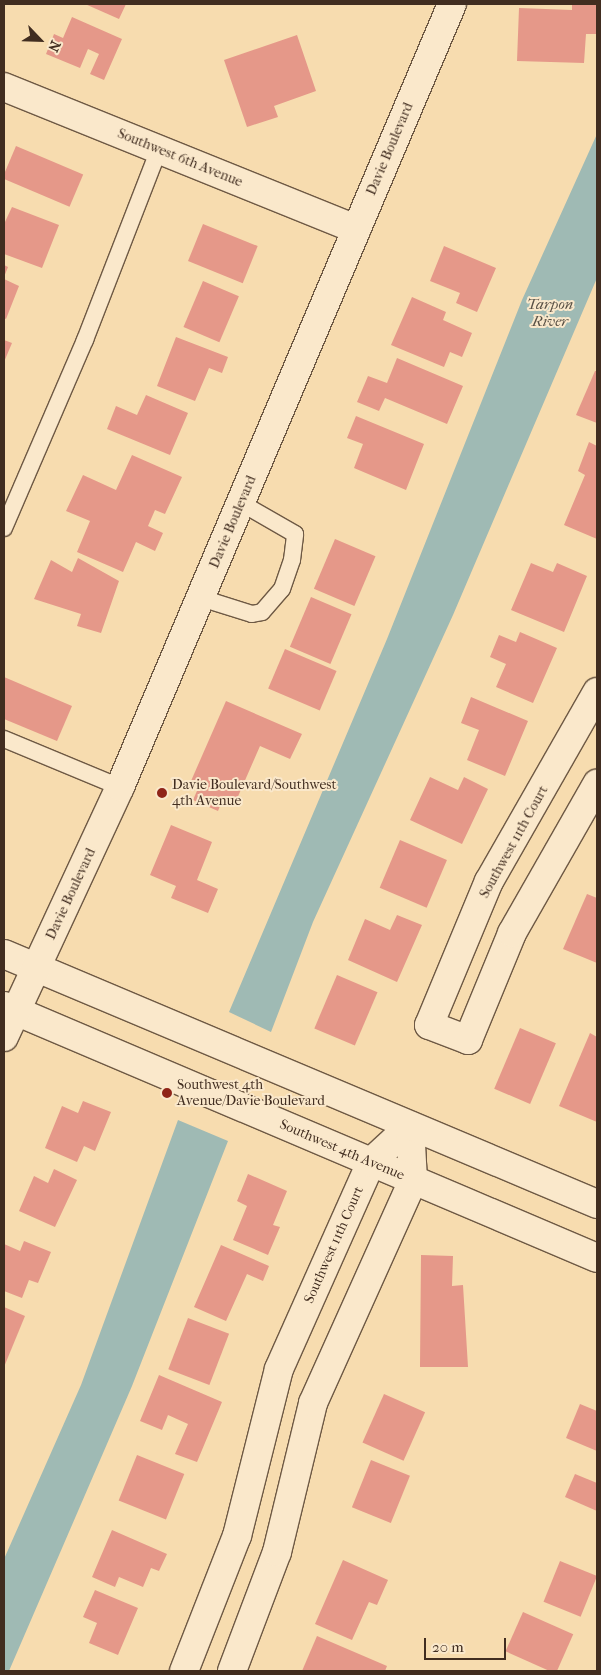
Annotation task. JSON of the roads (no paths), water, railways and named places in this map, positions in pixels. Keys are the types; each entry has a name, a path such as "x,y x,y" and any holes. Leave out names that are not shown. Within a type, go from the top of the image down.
{"main road":[{"name":"Davie Boulevard","path":"4,1037 9,1009 37,968 120,787 452,4"},
{"name":"Southwest 6th Avenue","path":"4,87 356,229"},
{"name":"Southwest 11th Court","path":"597,692 489,881 429,1025 468,1040 512,933 597,784"},
{"path":"4,954 597,1204"},
{"name":"Southwest 4th Avenue","path":"9,1009 597,1258"},
{"name":"Southwest 11th Court","path":"184,1671 237,1536 276,1378 372,1162 410,1126"},
{"path":"232,1671 277,1552 313,1403 413,1180 410,1126"}],"lane":[{"path":"4,528 85,340 159,150"},
{"path":"201,598 252,614 262,612 282,589 292,560 295,534 241,503"},
{"path":"4,739 120,787"}],"water":[{"name":"Tarpon River","path":"597,134 597,278 453,615 313,922 271,1032 229,1012 387,639 522,300"},
{"path":"178,1120 228,1141 132,1386 9,1671 4,1671 4,1559 81,1385"}],"place":[{"name":"Davie Boulevard/Southwest 4th Avenue","path":"162,793"},
{"name":"Southwest 4th Avenue/Davie Boulevard","path":"167,1093"}]}
